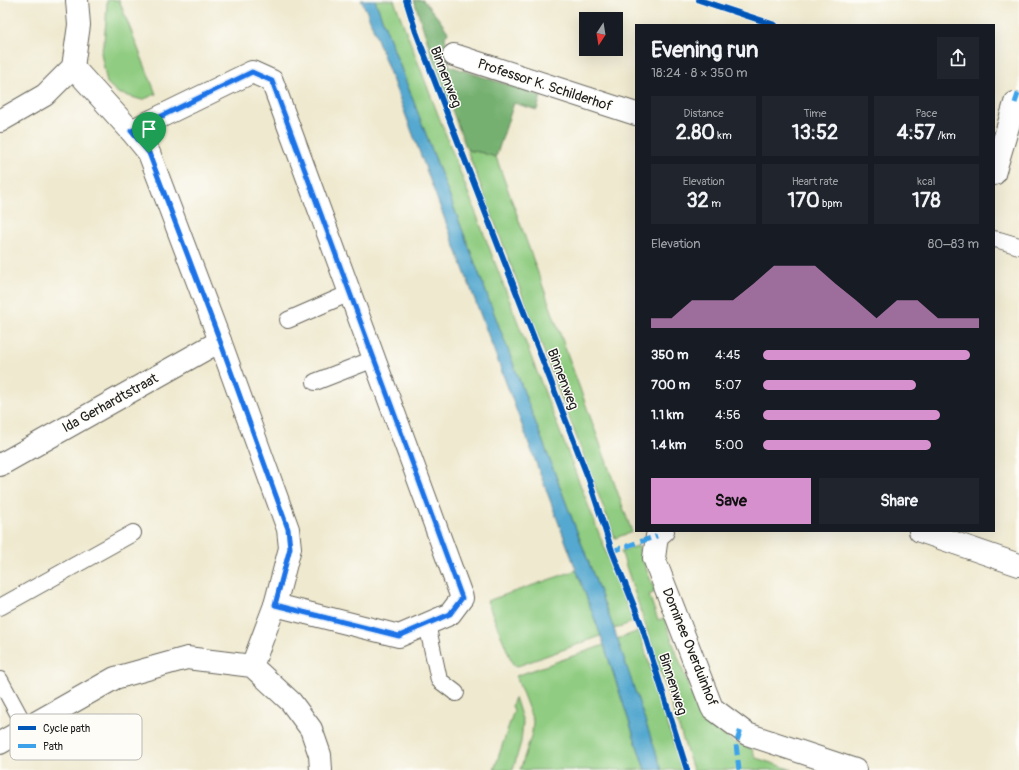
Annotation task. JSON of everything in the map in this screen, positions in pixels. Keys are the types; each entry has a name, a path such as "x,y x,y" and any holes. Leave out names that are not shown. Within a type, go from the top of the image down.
{"street":[{"path":"0,121 45,95 73,66 79,25 78,0"},
{"name":"Professor K. Schilderhof","path":"454,55 635,114"},
{"path":"73,66 149,153 220,341 288,529 290,548 275,605 252,666"},
{"path":"131,131 252,72 272,81 462,598 450,614 399,636 275,605"},
{"path":"995,171 1015,103"},
{"name":"Ida Gerhardtstraat","path":"0,465 220,341"},
{"name":"Dominee Overduinhof","path":"662,532 657,536 654,558 712,708 748,734 855,770"},
{"path":"923,532 1019,565"},
{"path":"51,714 115,678 187,658 252,666 292,702 311,729 320,755 321,770"},
{"path":"0,743 10,737"}],"lane":[{"path":"995,239 1019,246"},
{"path":"288,320 350,293"},
{"path":"316,382 374,358"},
{"path":"0,607 133,533"},
{"path":"427,624 438,680 456,693"},
{"path":"0,680 18,714"}],"green space":[{"path":"107,0 119,0 156,94 142,100 118,93 107,83 101,53 104,41"},
{"path":"375,0 394,0 633,622 614,629"},
{"path":"414,0 423,0 448,32 445,37 450,66 541,96 537,110 514,103 496,157 467,150 434,62"},
{"path":"467,150 496,157 632,532 615,538"},
{"path":"638,546 655,592 649,595 658,620 664,618 695,704 713,728 733,742 752,749 756,758 793,770 693,770 621,551"},
{"path":"577,570 601,636 518,666 513,665 487,601"},
{"path":"639,631 682,770 661,770 617,639"},
{"path":"604,645 645,770 520,770 532,733 533,721 516,676"},
{"path":"515,697 523,722 521,742 513,770 494,770 514,710 512,706"}],"water":[{"path":"361,0 375,0 614,629 662,770 645,770 601,636 367,12"}],"marked path":[{"path":"1015,103 1019,91"},
{"path":"612,551 657,536"},
{"path":"739,770 736,744 741,729"}],"cycle path":[{"name":"Binnenweg","path":"406,0 416,32 448,116 589,480 612,551 642,626 687,770"},
{"path":"699,0 772,24"},
{"path":"131,131 252,72 272,81 462,598 450,614 399,636 275,605"}],"route":[{"path":"252,72 272,81 462,598 450,614 399,636 275,605 290,548 288,529 220,341 149,153 131,131 252,72"}]}
